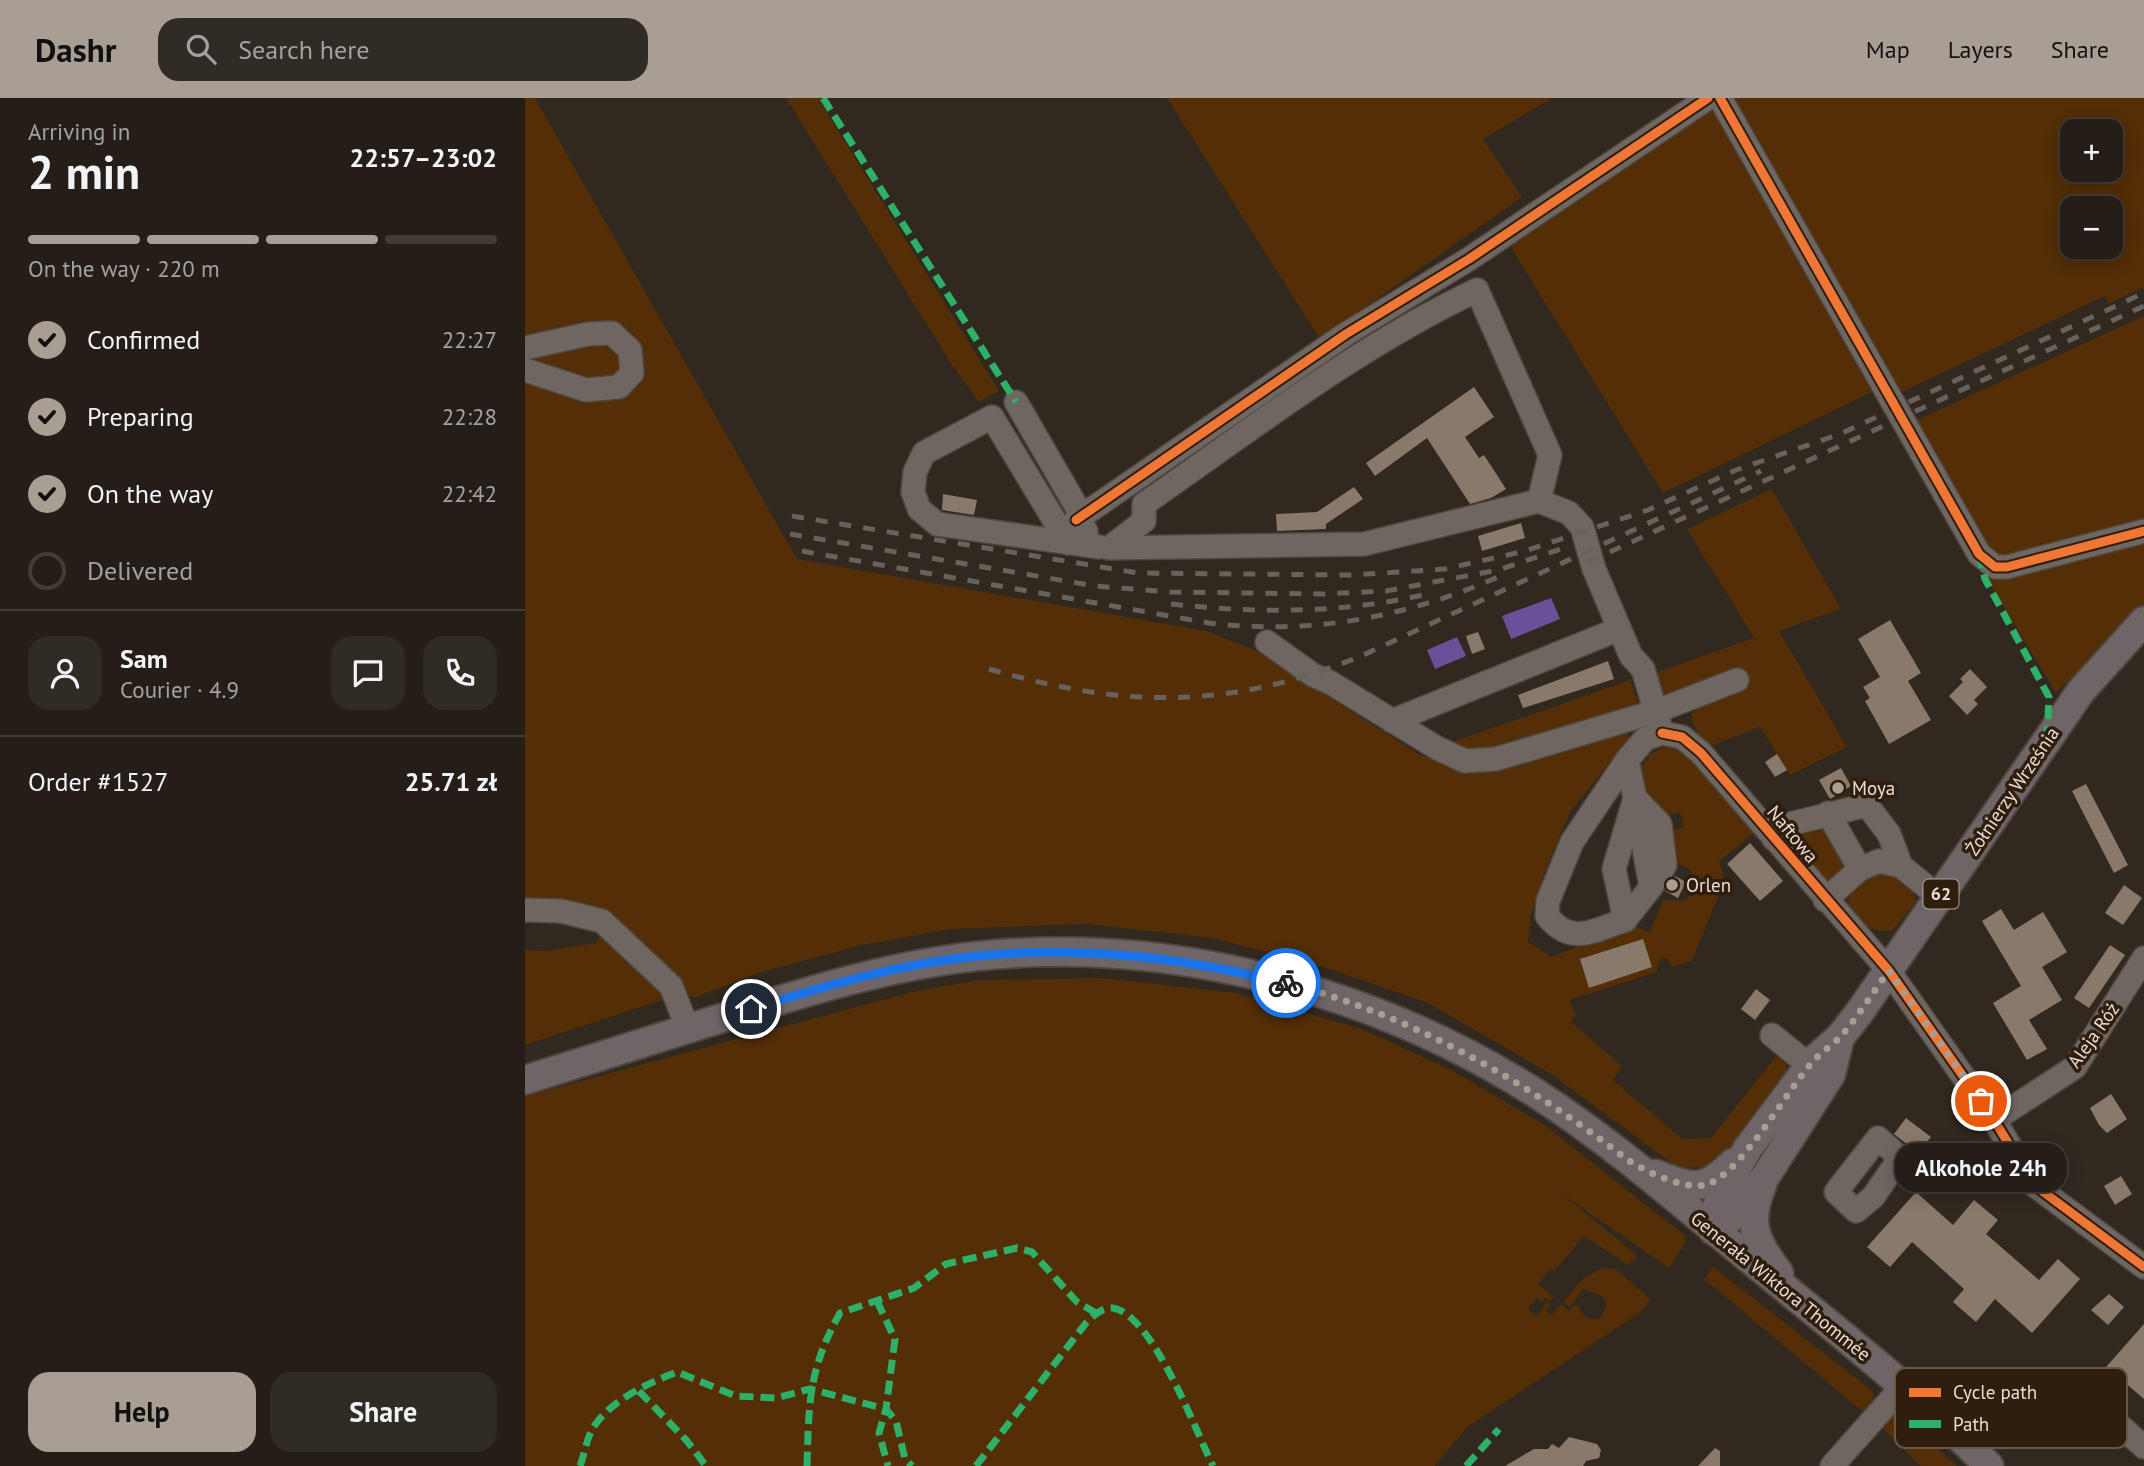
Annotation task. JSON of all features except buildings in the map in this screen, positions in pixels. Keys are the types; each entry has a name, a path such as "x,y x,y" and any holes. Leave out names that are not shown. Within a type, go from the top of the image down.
{"main road":[{"name":"Żołnierzy Września","path":"1713,1230 1719,1199 1748,1148 1810,1066 1840,1037 1889,971 2081,691 2144,621"},
{"name":"Generała Wiktora Thommée","path":"525,1080 817,990 942,961 981,955 1064,952 1168,959 1236,971 1295,985 1355,1004 1475,1057 1525,1087 1636,1166 1895,1379"},
{"name":"Żołnierzy Września","path":"1713,1230 1733,1216 1765,1177 1831,1074 1840,1037"},
{"path":"1636,1166 1679,1183 1700,1186 1718,1179 1748,1148"},
{"name":"62","path":"1765,1177 1753,1212 1755,1233 1764,1254 1802,1303"},
{"name":"Generała Wiktora Thommée","path":"1970,1448 1989,1466"}],"street":[{"path":"1079,518 1323,349 1469,259 1708,98"},
{"path":"1720,98 1979,554 1995,567 2007,567 2144,531"},
{"path":"1093,550 1144,521 1144,504 1337,369 1428,313 1477,290 1550,454 1539,502"},
{"path":"525,348 588,334 612,332 630,350 632,373 619,387 586,390 525,370"},
{"path":"1016,402 1086,531 1093,550"},
{"path":"1093,550 992,417 924,453 915,472 913,492 919,509 937,524 1093,550 1364,544 1539,502 1569,513 1582,527 1594,569 1631,656 1643,669 1660,722"},
{"path":"1392,721 1619,629"},
{"path":"1266,642 1313,675 1465,761 1496,760 1660,722 1737,680"},
{"path":"1627,760 1651,887 1625,920 1583,934 1568,934 1557,928 1547,916 1548,901 1572,842 1627,760 1660,722"},
{"name":"Naftowa","path":"1660,722 1700,753 1889,971 1994,1120 2034,1185 2144,1267"},
{"path":"1625,920 1614,869 1635,798"},
{"path":"1774,839 1790,824 1867,805 1889,834 1901,866"},
{"path":"1828,813 1860,869"},
{"path":"1825,900 1860,869 1879,861 1901,866 1939,897"},
{"path":"525,910 561,911 602,921 671,986 688,1029"},
{"name":"Aleja Róż","path":"1994,1120 2075,1067 2143,964"},
{"path":"1772,1035 1810,1066"},
{"path":"1832,1466 1895,1394"},
{"path":"2127,1432 2144,1447"}],"shaded area":[{"path":"525,98 535,98 797,559 1206,631 1257,651 1420,755 1465,768 1620,727 1630,737 1570,812 1543,876 1531,915 1528,942 1551,957 1632,925 1650,932 1663,900 1685,901 1695,887 1690,869 1669,860 1673,831 1684,827 1680,813 1664,815 1646,795 1639,779 1646,760 1659,750 1672,745 1688,754 1755,832 1719,862 1725,880 1692,961 1671,967 1669,960 1664,957 1658,962 1657,972 1569,1000 1576,1015 1571,1022 1622,1066 1613,1080 1682,1139 1711,1138 1776,1056 1786,1062 1786,1074 1722,1158 1703,1167 1685,1168 1673,1164 1551,1074 1428,1003 1324,967 1213,938 1086,924 952,929 862,945 758,973 694,998 687,994 665,966 649,954 662,1000 525,1045 525,950 545,951 597,943 602,926 632,940 592,906 547,901 525,905"},
{"path":"786,98 818,98 999,391 979,402 952,365"},
{"path":"1167,98 1552,98 1483,139 1522,197 1320,339"},
{"path":"2144,98 2144,287 2108,304 2107,295 1902,392 1731,100"},
{"path":"1713,101 1772,204 1872,392 1663,493 1513,251 1511,243"},
{"path":"2144,316 2144,605 2056,693 1897,429"},
{"path":"1772,489 1841,609 1779,631 1847,747 1790,775 1760,727 1705,748 1693,724 1691,714 1750,683 1736,675 1672,695 1660,692 1652,674 1754,638 1687,529"},
{"path":"1551,598 1560,619 1511,639 1502,616"},
{"path":"1457,637 1466,656 1435,669 1427,650"},
{"path":"1630,680 1637,700 1636,706 1497,750 1461,750 1447,744"},
{"path":"1822,826 1847,868 1834,881 1825,881 1794,844 1794,837 1802,827"},
{"path":"1887,872 1910,886 1916,902 1892,931 1873,929 1860,923 1851,913 1848,903 1850,892 1857,882 1870,875"},
{"path":"1102,978 1236,993 1362,1029 1453,1071 1546,1126 1683,1234 1686,1242 1669,1268 1562,1194 1638,1256 1628,1265 1584,1236 1554,1271 1551,1269 1538,1284 1554,1297 1550,1301 1545,1298 1541,1302 1536,1298 1528,1309 1537,1317 1547,1302 1551,1305 1546,1311 1552,1315 1561,1304 1569,1311 1576,1304 1588,1318 1601,1317 1607,1305 1603,1297 1597,1294 1583,1289 1570,1307 1563,1302 1584,1278 1602,1268 1615,1269 1651,1300 1638,1314 1467,1427 1435,1466 525,1466 525,1096 912,992 978,980"},
{"path":"1713,1267 1873,1391 1874,1403 1868,1416 1704,1279"},
{"path":"1895,1415 1895,1441 1880,1426"},
{"path":"1903,1448 1937,1448 1957,1466 1921,1466"}],"railway":[{"path":"792,516 1138,573 1351,575 1445,569 1525,551 1648,510 1736,470 1840,434 2144,293"},
{"path":"1588,562 2144,306"},
{"path":"989,669 1085,691 1131,696 1175,698 1264,687 1359,657 1761,471"},
{"path":"790,534 1095,586 1170,592 1323,594 1386,591 1498,570 1564,548"},
{"path":"802,551 1209,623 1247,626 1320,625 1392,613 1498,577"},
{"path":"1171,604 1234,609 1328,609 1423,595"}],"marked path":[{"path":"823,98 1016,402"},
{"path":"1979,554 1985,579 2049,697 2047,738"},
{"path":"807,1466 812,1387 829,1333 840,1313 914,1288 946,1264 1017,1248 1032,1252 1077,1302 1096,1313"},
{"path":"877,1301 895,1339 886,1409 879,1433 888,1466"},
{"path":"976,1466 1086,1323 1101,1310 1109,1308 1128,1315 1143,1330 1157,1351 1213,1466"},
{"path":"580,1466 590,1434 602,1416 632,1393 677,1372 736,1396 776,1398 810,1389 886,1409 896,1421 905,1459 912,1466"},
{"path":"639,1391 687,1441 706,1466"},
{"path":"1466,1466 1499,1429"}],"cycle path":[{"path":"1076,520 1346,334 1469,259 1708,98"},
{"path":"1720,98 1979,554 1995,567 2007,567 2144,531"},
{"path":"1662,733 1682,737 1701,753 1889,971 1994,1120 2034,1185 2144,1267"}],"way so far":[{"path":"1286,983 1355,1004 1475,1057 1541,1097 1636,1166 1689,1186 1709,1184 1718,1179 1748,1148 1814,1060 1840,1037 1889,971 1981,1101"}],"place":[{"name":"Moya","path":"1838,788"},
{"name":"Orlen","path":"1672,885"},
{"name":"Alkohole 24h","path":"1981,1101"}],"route":[{"path":"751,1009 901,969 981,955 1021,953 1079,952 1168,959 1286,983"}]}
